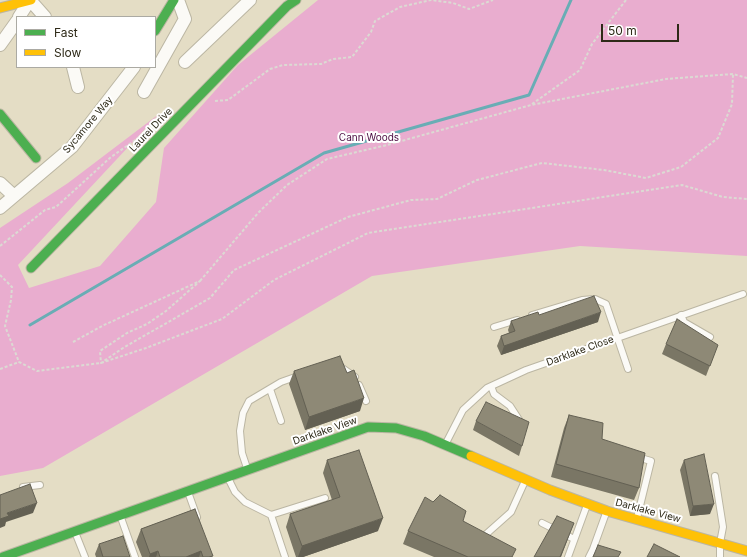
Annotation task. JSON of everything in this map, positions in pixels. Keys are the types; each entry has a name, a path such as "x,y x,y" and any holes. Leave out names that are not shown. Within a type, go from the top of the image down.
{"street":[{"path":"0,8 30,0"},
{"path":"20,16 30,0"},
{"path":"30,0 44,16"},
{"path":"156,29 174,0"},
{"path":"144,92 185,20 178,0"},
{"path":"185,62 250,0"},
{"name":"Laurel Drive","path":"31,268 286,6 296,0"},
{"path":"0,45 16,21"},
{"path":"73,68 78,86"},
{"name":"Sycamore Way","path":"0,208 72,147 133,68"},
{"path":"0,114 36,158"},
{"path":"0,183 14,196"},
{"name":"Darklake View","path":"2,557 368,427 396,428 424,436 525,480 607,511 747,551"}],"lane":[{"name":"Darklake Close","path":"445,446 463,410 491,386 526,370 743,294"},
{"path":"494,327 582,300 595,299 606,304 628,369"},
{"path":"681,315 684,322 710,337"},
{"path":"333,362 348,370 357,379 366,401"},
{"path":"248,470 242,453 240,431 243,413 248,401 281,382 303,374"},
{"path":"491,386 494,394 510,406 524,428"},
{"path":"270,389 281,421"},
{"path":"630,454 652,461 637,519"},
{"path":"228,476 234,492 245,502 271,515 325,498"},
{"path":"715,476 723,527 720,543 720,557"},
{"path":"484,536 511,512 525,480"},
{"path":"15,490 40,485"},
{"path":"188,490 199,525"},
{"path":"568,557 588,504"},
{"path":"589,557 607,511"},
{"path":"120,514 135,557"},
{"path":"271,515 285,557"},
{"path":"542,523 574,539"},
{"path":"75,531 85,557"},
{"path":"593,549 611,557"}],"path":[{"path":"195,101 228,100 270,69 283,65 321,64 333,59 352,57 371,32 375,21 400,8 431,0 453,3 468,9 493,0"},
{"path":"530,105 580,70 592,44 626,0"},
{"path":"101,363 123,348 210,298 234,270 348,217 411,200 437,199 477,180 542,163 604,170 646,178 681,166 718,138 732,104 733,74"},
{"path":"101,363 100,352 127,333 147,324 166,311 200,281 258,213 281,191 327,159 387,145 530,105 666,79 733,74 747,78"},
{"path":"0,246 45,210 56,206 111,157 139,135 157,140"},
{"path":"0,275 12,287 11,300 5,326 19,362 36,371 101,363 146,348 222,319 274,280 368,233 682,185 722,197 747,199"},
{"path":"73,342 102,326 200,281"},
{"path":"0,369 19,362"}],"green space":[{"name":"Cann Woods","path":"318,0 747,0 747,256 580,246 372,276 43,468 0,476 0,228 68,183 159,114 18,265 29,288 100,266 156,202 164,148 238,65"}],"building":[{"path":"594,296 601,312 504,346 501,336 515,331 511,321 538,312 539,315"},
{"path":"677,319 718,345 710,366 666,344"},
{"path":"340,356 347,373 354,370 364,398 309,417 294,371"},
{"path":"486,402 529,422 522,446 476,421"},
{"path":"569,415 603,423 602,439 645,453 639,488 556,464"},
{"path":"359,450 383,518 302,546 290,514 340,497 327,460"},
{"path":"704,454 714,504 693,506 684,460"},
{"path":"30,484 37,503 7,513 9,516 0,519 0,495"},
{"path":"440,495 466,511 463,521 516,549 512,557 468,557 408,531 425,497 433,502"},
{"path":"195,509 213,556 203,557 201,551 186,557 160,557 158,551 150,554 141,529"},
{"path":"557,516 574,523 560,557 534,557"},
{"path":"123,536 130,557 103,557 99,544"},
{"path":"654,544 680,557 647,557"},
{"path":"598,545 621,552 618,557 593,557"}],"waterway":[{"path":"30,325 324,153 529,95 571,0"}],"traffic: fast":[{"path":"156,29 174,0"},
{"path":"31,268 287,6 296,0"},
{"path":"0,114 36,158"},
{"path":"3,557 368,427 396,428 424,436 471,456"}],"traffic: slow":[{"path":"0,8 31,0"},
{"path":"471,456 550,490 607,511 747,551"}]}
